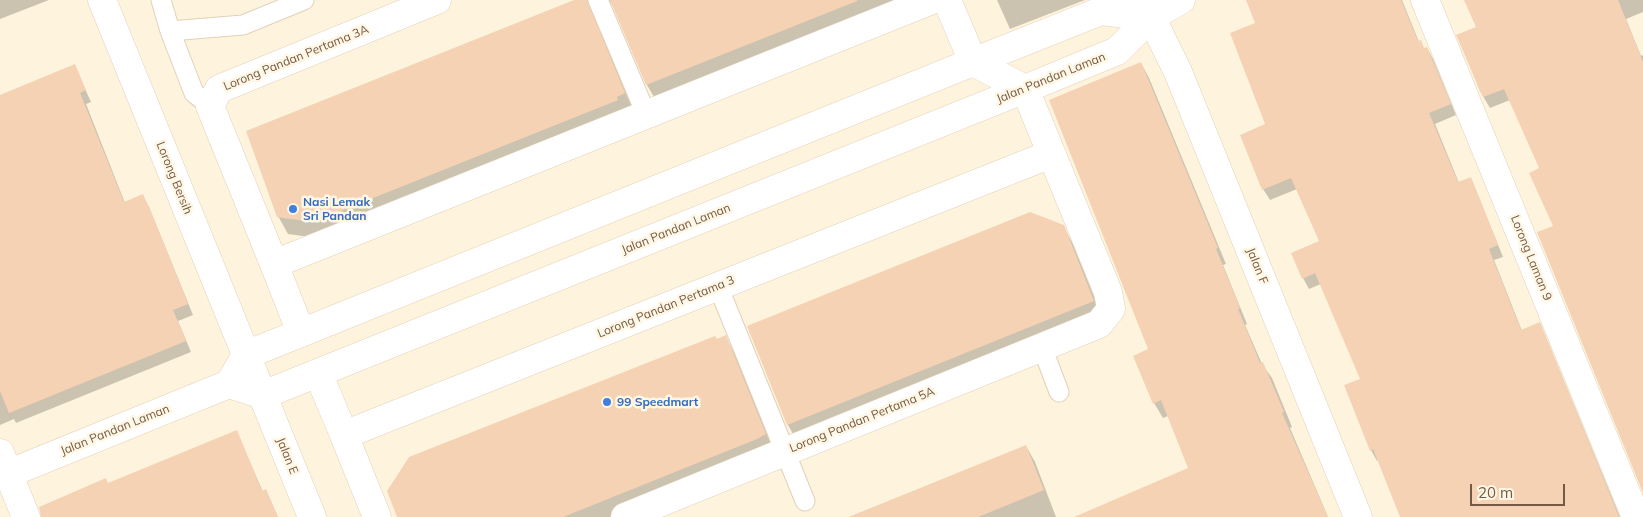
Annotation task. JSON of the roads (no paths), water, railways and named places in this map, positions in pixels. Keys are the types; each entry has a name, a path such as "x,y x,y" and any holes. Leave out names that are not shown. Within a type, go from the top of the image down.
{"street":[{"name":"Lorong Bersih","path":"102,0 263,395"},
{"name":"Lorong Pandan Pertama 3A","path":"210,106 218,89 437,0"},
{"path":"274,264 932,0"},
{"path":"948,0 973,62 1025,88 1051,154"},
{"name":"Jalan Pandan Laman","path":"263,395 1117,51 1146,8 1181,0"},
{"name":"Lorong Laman 9","path":"1425,0 1636,517"},
{"path":"263,395 229,384 246,355 1101,11 1146,8"},
{"name":"Jalan F","path":"1146,8 1178,72 1358,517"},
{"path":"210,106 301,333"},
{"name":"Lorong Pandan Pertama 3","path":"344,435 1051,154"},
{"name":"Lorong Pandan Pertama 5A","path":"625,517 1099,324 1111,309 1108,292 1051,154"},
{"path":"318,373 377,517"},
{"name":"Jalan Pandan Laman","path":"3,468 229,384"},
{"name":"Jalan E","path":"263,395 312,517"},
{"path":"3,468 26,517"}],"lane":[{"path":"161,0 170,31 194,93 210,106"},
{"path":"170,31 244,26 304,0"},
{"path":"598,0 646,114"},
{"path":"718,286 805,501"},
{"path":"1042,347 1059,392"}],"place":[{"name":"Nasi Lemak Sri Pandan","path":"293,209"},
{"name":"99 Speedmart","path":"607,402"}]}
